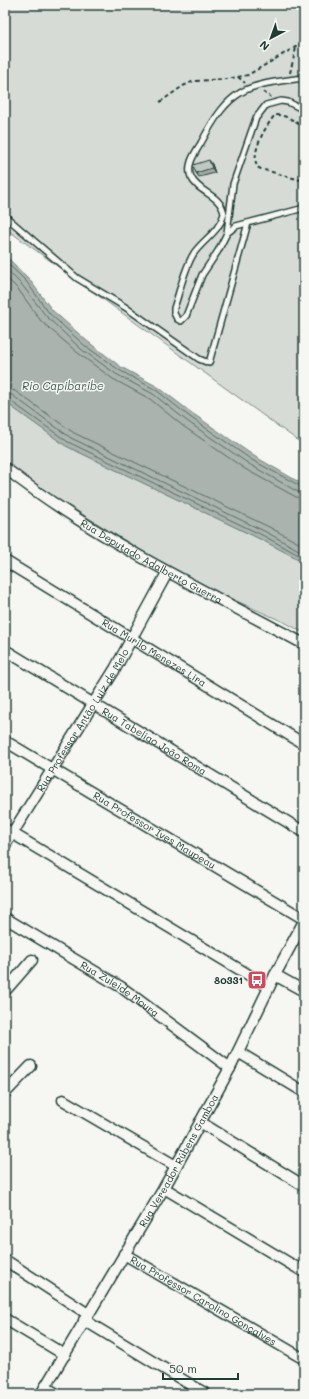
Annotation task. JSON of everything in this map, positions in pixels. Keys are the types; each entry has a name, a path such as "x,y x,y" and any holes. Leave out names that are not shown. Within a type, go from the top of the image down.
{"street":[{"name":"Rua Deputado Adalberto Guerra","path":"5,468 59,508 167,573 304,644"},
{"name":"Rua Murilo Menezes Lira","path":"5,560 131,639 304,744"},
{"name":"Rua Professor Antão Luiz de Melo","path":"5,845 9,831 52,769 93,703 131,639 167,573"},
{"name":"Rua Tabeliao João Roma","path":"5,650 304,832"},
{"name":"Rua Professor Ives Maupeau","path":"5,741 304,920"},
{"path":"9,831 269,987"},
{"name":"Rua Zuleide Moura","path":"5,918 120,987 230,1068"},
{"name":"Rua Vereador Rúbens Gamboa","path":"43,1390 164,1188 230,1068 275,975 304,920"},
{"path":"5,991 32,960"},
{"path":"275,975 304,991"},
{"path":"238,1052 304,1092"},
{"path":"5,1093 31,1066"},
{"path":"62,1100 176,1166"},
{"path":"200,1122 304,1186"},
{"path":"164,1188 304,1272"},
{"name":"Rua Professor Carolino Gonçalves","path":"124,1254 304,1359"},
{"path":"5,1260 86,1317 206,1394"},
{"path":"5,1319 65,1355"},
{"path":"43,1390 57,1394"}],"lane":[{"path":"304,78 262,84 237,94 228,101 213,119 190,162 191,177 196,184 220,202 224,214 216,231 196,251 190,261 174,308 174,313 177,319 181,321 186,316 202,275 218,251 227,233 233,184 256,118 266,105 281,101 288,102 304,110"},
{"path":"227,233 236,226 304,208"},
{"path":"5,216 77,278 125,307 199,359 209,363 248,223"}],"path":[{"path":"160,102 183,86 194,81 226,79 248,75 304,42"},
{"path":"304,129 293,119 281,115 275,115 270,121 255,155 257,167 304,181"}],"shaded area":[{"path":"5,5 304,5 304,445 5,228"},
{"path":"5,402 66,446 262,540 304,562 304,633 286,623 221,594 163,564 19,475 5,463"}],"water":[{"name":"Rio Capibaribe","path":"5,255 29,279 52,310 87,341 121,367 158,387 192,413 254,456 304,485 304,562 262,540 66,446 5,402"}],"building":[{"path":"209,160 212,168 196,173 193,165"}],"place":[{"name":"80331","path":"257,980"}]}
